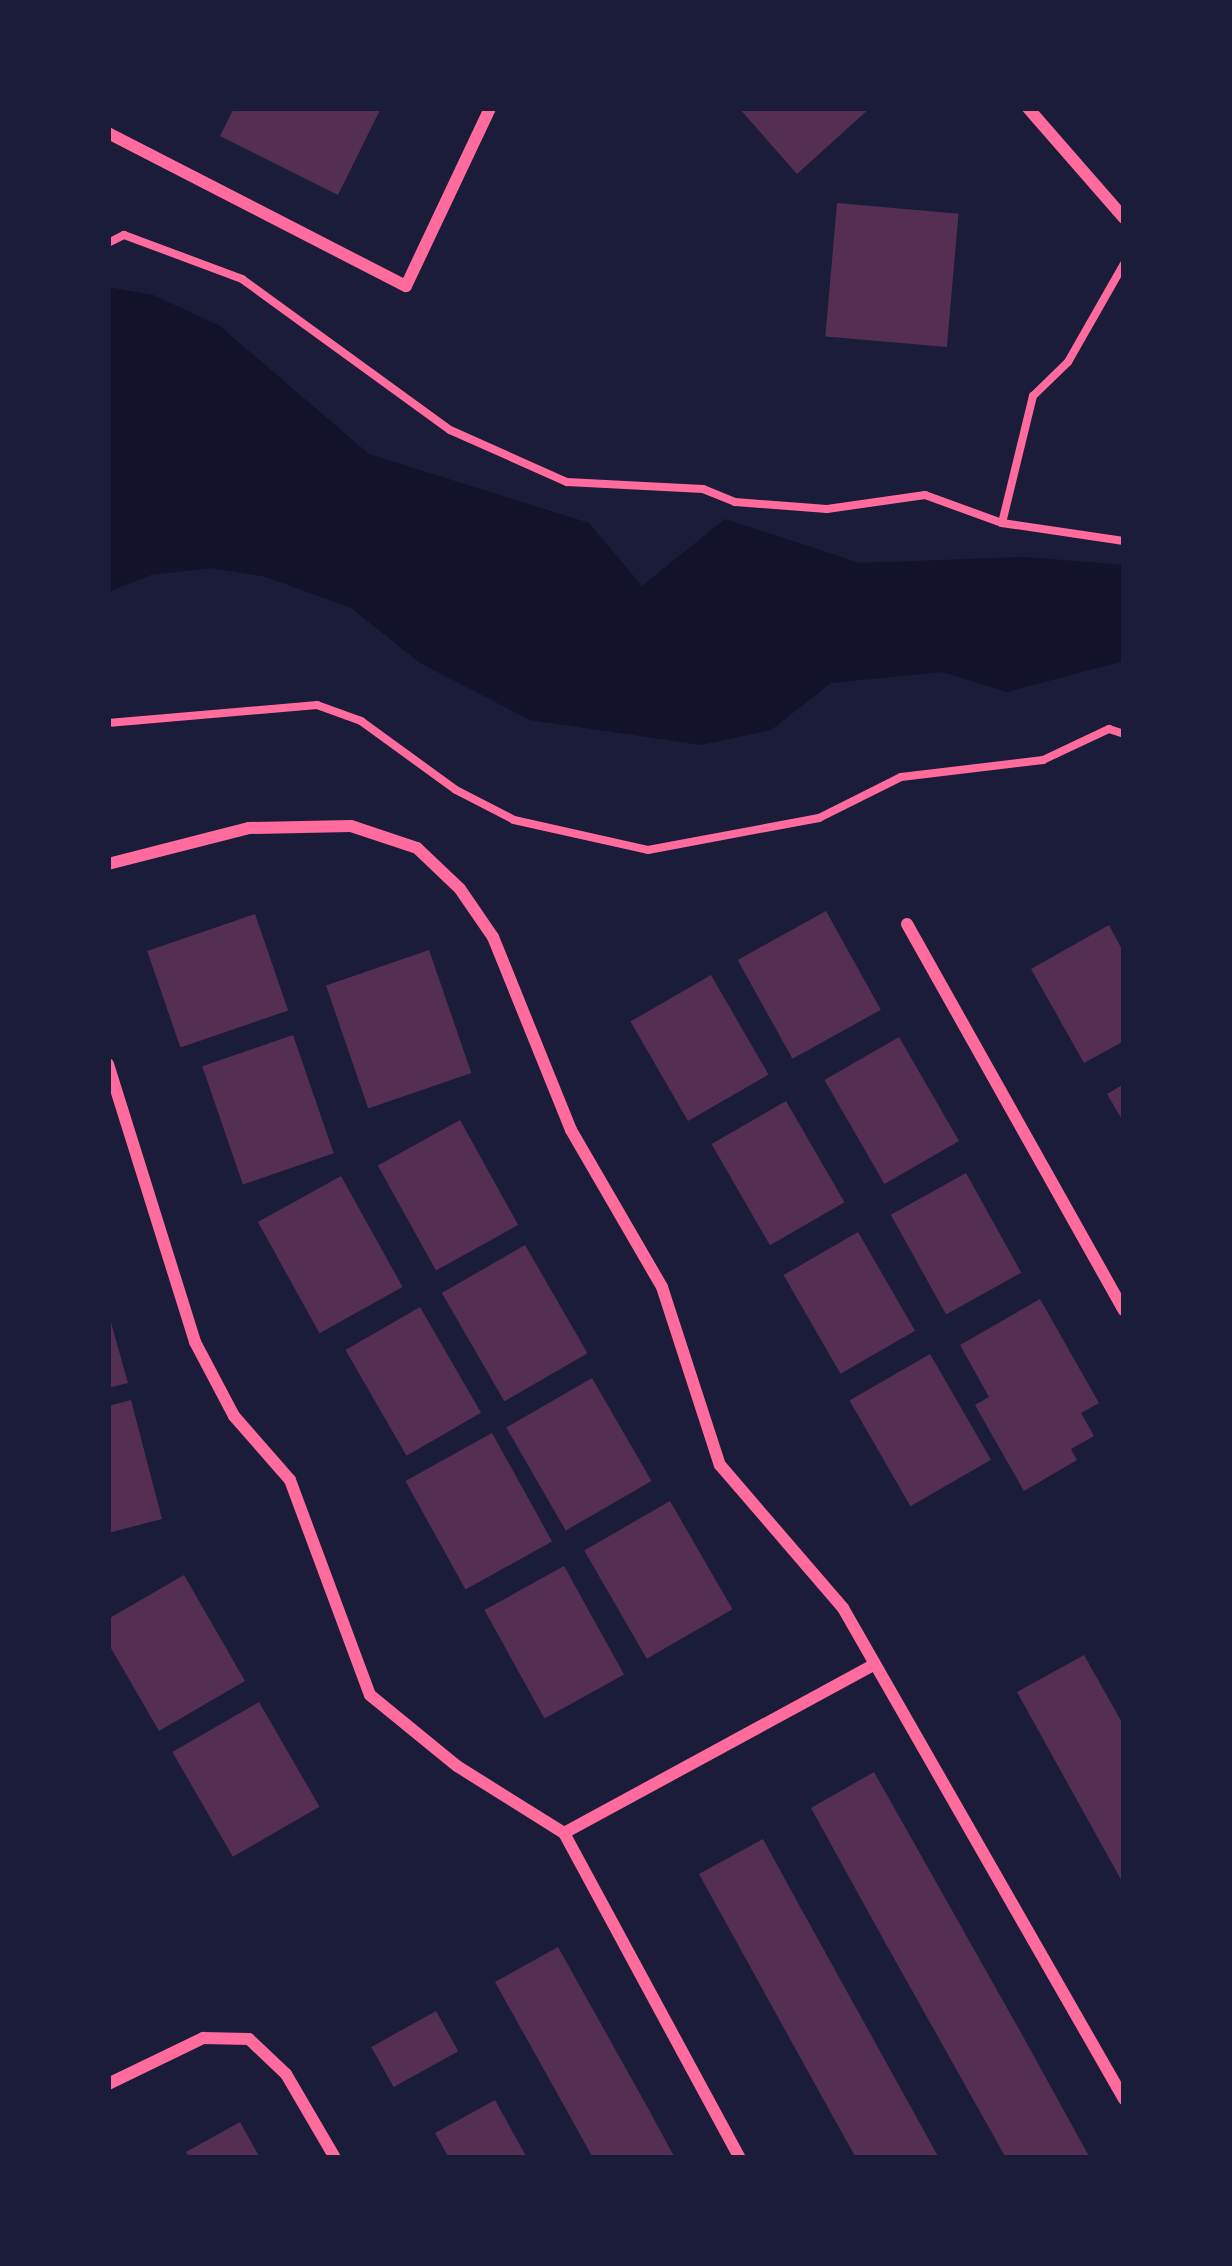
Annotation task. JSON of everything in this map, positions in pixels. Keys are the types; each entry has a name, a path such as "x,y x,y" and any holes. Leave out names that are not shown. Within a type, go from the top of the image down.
{"street":[{"path":"108,133 406,286 490,108"},
{"path":"1028,108 1124,218"},
{"path":"108,864 249,827 351,826 417,848 460,889 493,937 572,1130 662,1287 720,1465 810,1563 1124,2099"},
{"path":"907,924 1124,1310"},
{"path":"108,1064 195,1342 234,1416 290,1480 370,1695 457,1766 564,1833 740,2158"},
{"path":"564,1833 873,1665"},
{"path":"108,2084 203,2038 249,2039 286,2074 335,2158"}],"path":[{"path":"108,243 124,235 242,280 450,430 567,482 703,489 735,502 827,509 926,495 1002,523 1124,541"},
{"path":"1002,523 1033,396 1068,362 1124,264"},
{"path":"108,723 317,705 361,721 456,790 514,820 648,850 819,818 901,777 1043,760 1109,729 1124,734"}],"shaded area":[{"path":"108,287 153,295 220,326 369,454 589,523 642,586 725,519 860,563 1025,557 1124,565 1124,661 1007,692 942,672 831,683 771,730 701,745 530,720 420,663 351,608 266,577 211,568 151,575 108,592"}],"building":[{"path":"234,108 381,108 338,195 220,136"},
{"path":"739,108 870,108 797,174"},
{"path":"837,203 959,214 947,347 825,336"},
{"path":"826,911 881,1010 792,1059 738,960"},
{"path":"255,914 288,1010 180,1048 147,951"},
{"path":"1109,925 1124,953 1124,1041 1084,1063 1031,969"},
{"path":"429,950 471,1073 368,1108 326,985"},
{"path":"711,975 768,1075 688,1121 630,1022"},
{"path":"293,1035 334,1153 243,1184 202,1066"},
{"path":"899,1037 959,1141 885,1184 825,1080"},
{"path":"1124,1084 1124,1123 1107,1094"},
{"path":"786,1101 844,1202 770,1245 712,1144"},
{"path":"460,1120 518,1225 436,1271 378,1166"},
{"path":"966,1173 1021,1273 946,1314 891,1215"},
{"path":"341,1176 403,1287 319,1333 258,1222"},
{"path":"858,1232 915,1331 841,1374 784,1275"},
{"path":"525,1245 588,1353 504,1401 442,1293"},
{"path":"1040,1299 1099,1403 1081,1413 1094,1436 1071,1449 1077,1460 1024,1491 975,1405 989,1397 960,1345"},
{"path":"420,1307 481,1413 407,1456 346,1350"},
{"path":"108,1312 128,1383 108,1388"},
{"path":"930,1354 991,1460 910,1506 849,1400"},
{"path":"592,1378 652,1481 566,1531 506,1428"},
{"path":"131,1400 162,1519 108,1533 108,1406"},
{"path":"492,1433 552,1541 466,1589 405,1481"},
{"path":"670,1501 733,1609 647,1659 584,1551"},
{"path":"564,1566 624,1674 545,1719 484,1610"},
{"path":"184,1575 245,1681 159,1731 108,1643 108,1619"},
{"path":"1084,1655 1124,1726 1124,1885 1017,1692"},
{"path":"259,1702 320,1807 233,1857 172,1752"},
{"path":"874,1772 1090,2158 1006,2158 882,1937 811,1808"},
{"path":"763,1839 939,2158 856,2158 806,2068 699,1874"},
{"path":"558,1947 675,2158 593,2158 495,1982"},
{"path":"436,2011 458,2051 394,2087 371,2047"},
{"path":"495,2100 527,2158 449,2158 435,2133"},
{"path":"240,2122 260,2158 190,2158 186,2152"}]}
